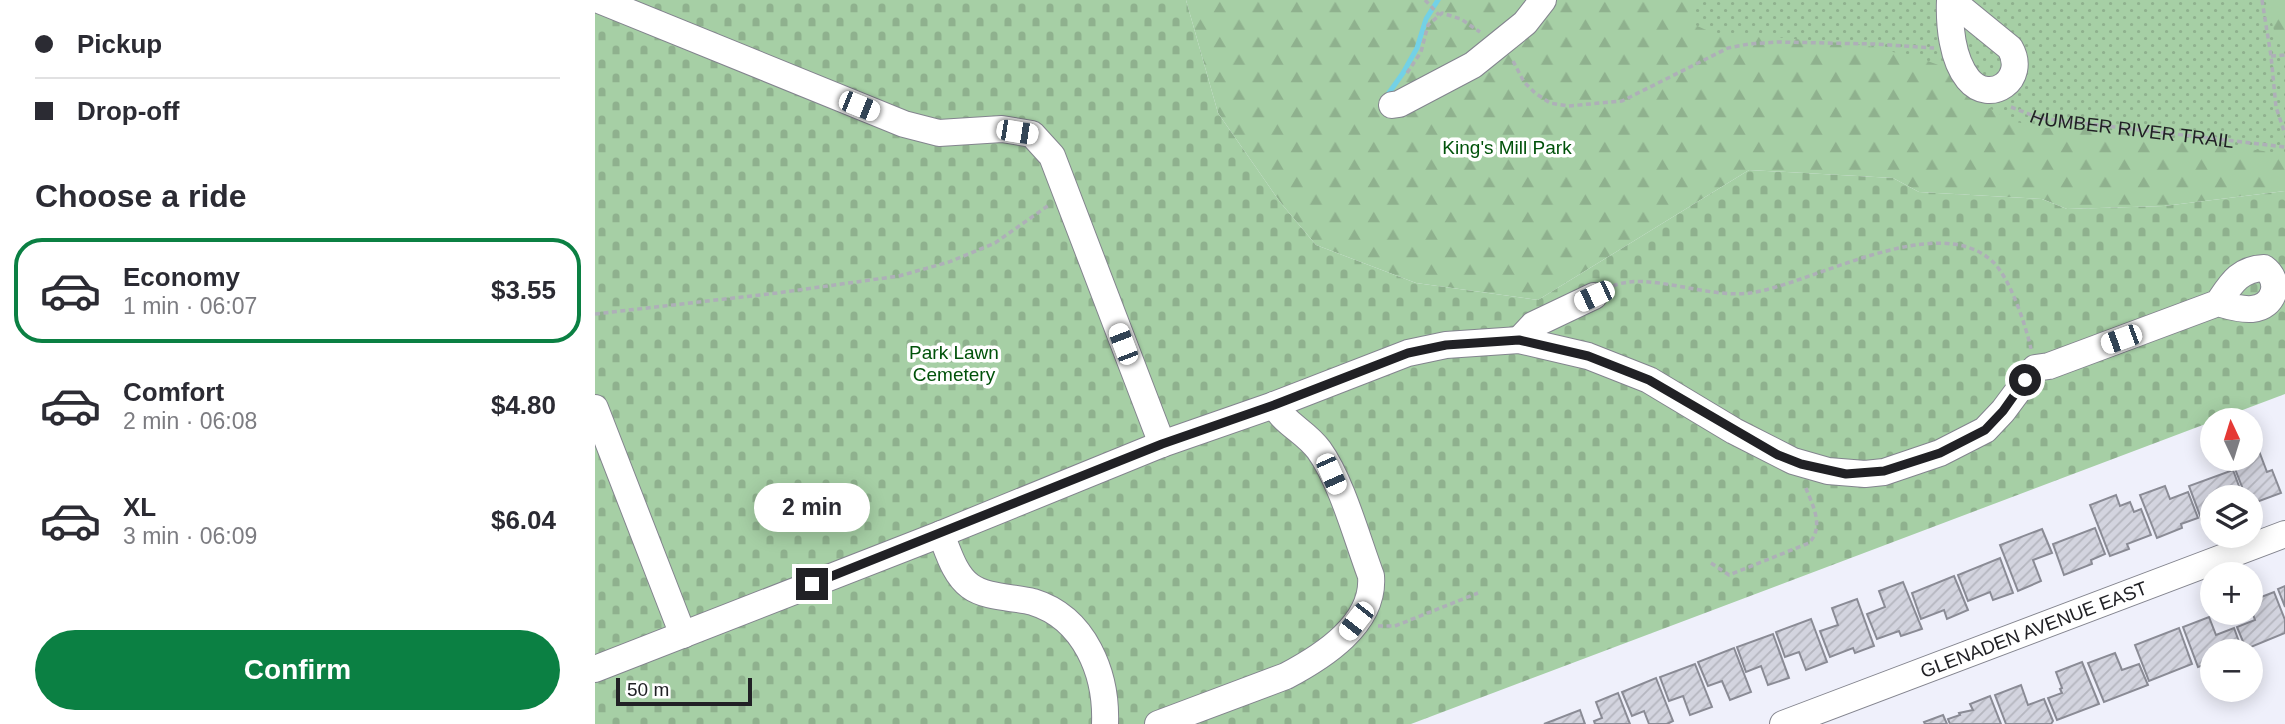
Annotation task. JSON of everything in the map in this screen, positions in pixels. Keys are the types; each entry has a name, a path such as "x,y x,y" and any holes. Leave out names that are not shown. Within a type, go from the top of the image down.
{"street":[{"path":"599,0 904,124 939,133 1002,129 1032,134 1052,156 1162,444"},
{"path":"1392,105 1399,104 1473,65 1525,23 1543,0"},
{"path":"1950,0 2005,43 2014,54 2015,68 2010,81 1998,89 1982,89 1968,79 1956,53 1952,36 1950,0"},
{"path":"1519,340 1533,325 1594,296"},
{"path":"595,668 941,534 1162,444 1274,405 1408,353 1446,345 1519,340 1588,356 1649,380 1778,455 1828,471 1865,474 1884,471 1940,453 1985,430 2035,368 2049,366 2218,303"},
{"path":"1158,724 1286,676 1331,648 1356,621 1369,596 1371,576 1343,502 1319,450 1303,433 1280,416 1274,405"},
{"path":"595,408 683,635"},
{"path":"941,534 956,569 969,585 1036,603 1059,616 1077,632 1095,660 1101,681 1105,724"},
{"name":"GLENADEN AVENUE EAST","path":"1783,724 2285,534"}],"path":[{"path":"1425,0 1439,15"},
{"path":"2262,0 2276,107 2285,134"},
{"path":"1403,79 1421,52 1428,25 1443,13 1461,19 1512,54 1518,72 1535,93 1550,103 1567,106 1622,101 1728,48 1749,44 1875,44 1924,47 1956,53"},
{"path":"2271,56 2285,55"},
{"name":"HUMBER RIVER TRAIL","path":"1991,90 1997,102 2039,118 2285,147"},
{"path":"595,314 899,276 949,262 995,243 1066,193"},
{"path":"1594,296 1622,282 1638,281 1700,292 1747,293 1797,282 1871,254 1929,244 1952,244 1983,254 2002,273 2026,329 2035,368"},
{"path":"1711,563 1729,575 1814,539 1818,522 1801,464"},
{"path":"1356,621 1373,626 1395,626 1478,593"}],"green space":[{"name":"Park Lawn Cemetery","path":"595,0 1186,0 1218,113 1280,202 1316,245 1416,283 1538,300 1749,170 1893,178 1919,192 2042,199 2067,209 2164,206 2285,191 2285,394 2248,408 2200,408 2200,426 1411,724 595,724"},
{"path":"1186,0 2285,0 2285,191"},
{"name":"King's Mill Park","path":"1186,0 1694,0 1695,25 1722,37 1772,37 1864,45 1944,67 1974,99 2011,121 2045,128 2095,128 2285,154 2285,191 2164,206 2067,209 2042,199 1919,192 1893,178 1749,170 1538,300 1416,283 1316,245 1280,202 1218,113"},
{"path":"2266,0 2285,0 2285,43 2275,34"}],"building":[{"path":"2263,462 2267,472 2272,470 2281,493 2263,500 2263,485 2241,485 2236,471 2263,471"},
{"path":"2230,471 2233,471 2239,485 2200,485 2200,516 2189,486"},
{"path":"2165,486 2170,499 2188,492 2198,518 2157,538 2140,495"},
{"path":"2116,495 2120,506 2130,502 2134,512 2141,509 2151,535 2127,544 2129,549 2110,556 2090,505"},
{"path":"2095,528 2105,554 2091,560 2092,564 2064,575 2053,544"},
{"path":"2042,529 2052,553 2033,560 2041,581 2018,591 2000,545"},
{"path":"2000,558 2013,593 1993,600 1990,592 1968,601 1958,575"},
{"path":"1954,576 1968,610 1947,619 1944,610 1921,619 1912,593"},
{"path":"1903,582 1922,629 1901,636 1899,631 1877,639 1867,614 1885,607 1879,591"},
{"path":"2285,586 2285,607 2278,589"},
{"path":"2274,592 2285,620 2285,633 2263,642 2263,639 2242,639 2237,627 2263,625 2263,596"},
{"path":"1857,599 1874,646 1855,653 1853,648 1830,657 1820,631 1838,625 1832,608"},
{"path":"1811,619 1827,662 1806,670 1799,652 1785,657 1776,632"},
{"path":"2200,620 2200,625 2212,625 2216,635 2234,628 2238,639 2200,639 2198,667 2183,627"},
{"path":"2179,628 2192,664 2149,681 2135,645"},
{"path":"1773,634 1789,678 1768,685 1761,666 1746,672 1737,647"},
{"path":"1734,648 1751,692 1730,700 1722,681 1708,686 1698,662"},
{"path":"2115,653 2122,670 2139,664 2148,685 2104,702 2088,663"},
{"path":"2082,662 2099,704 2057,720 2048,698 2062,693 2056,672"},
{"path":"1695,664 1712,707 1690,715 1683,696 1669,701 1660,677"},
{"path":"1656,678 1673,721 1667,724 1649,724 1644,711 1632,716 1622,692"},
{"path":"2021,685 2028,705 2044,699 2053,721 2051,724 2006,724 1995,695"},
{"path":"1618,693 1630,724 1595,724 1594,721 1602,718 1596,702"},
{"path":"1990,696 2001,724 1950,724 1948,719 1973,710 1970,704"},
{"path":"1580,710 1585,724 1544,724"},
{"path":"1943,715 1947,724 1924,722"}],"waterway":[{"path":"1386,97 1417,48 1426,19 1438,0"}],"route":[{"path":"812,584 1162,444 1274,405 1408,353 1446,345 1519,340 1588,356 1649,380 1778,455 1801,464 1846,474 1884,471 1940,453 1985,430 2003,411 2025,380"}]}
